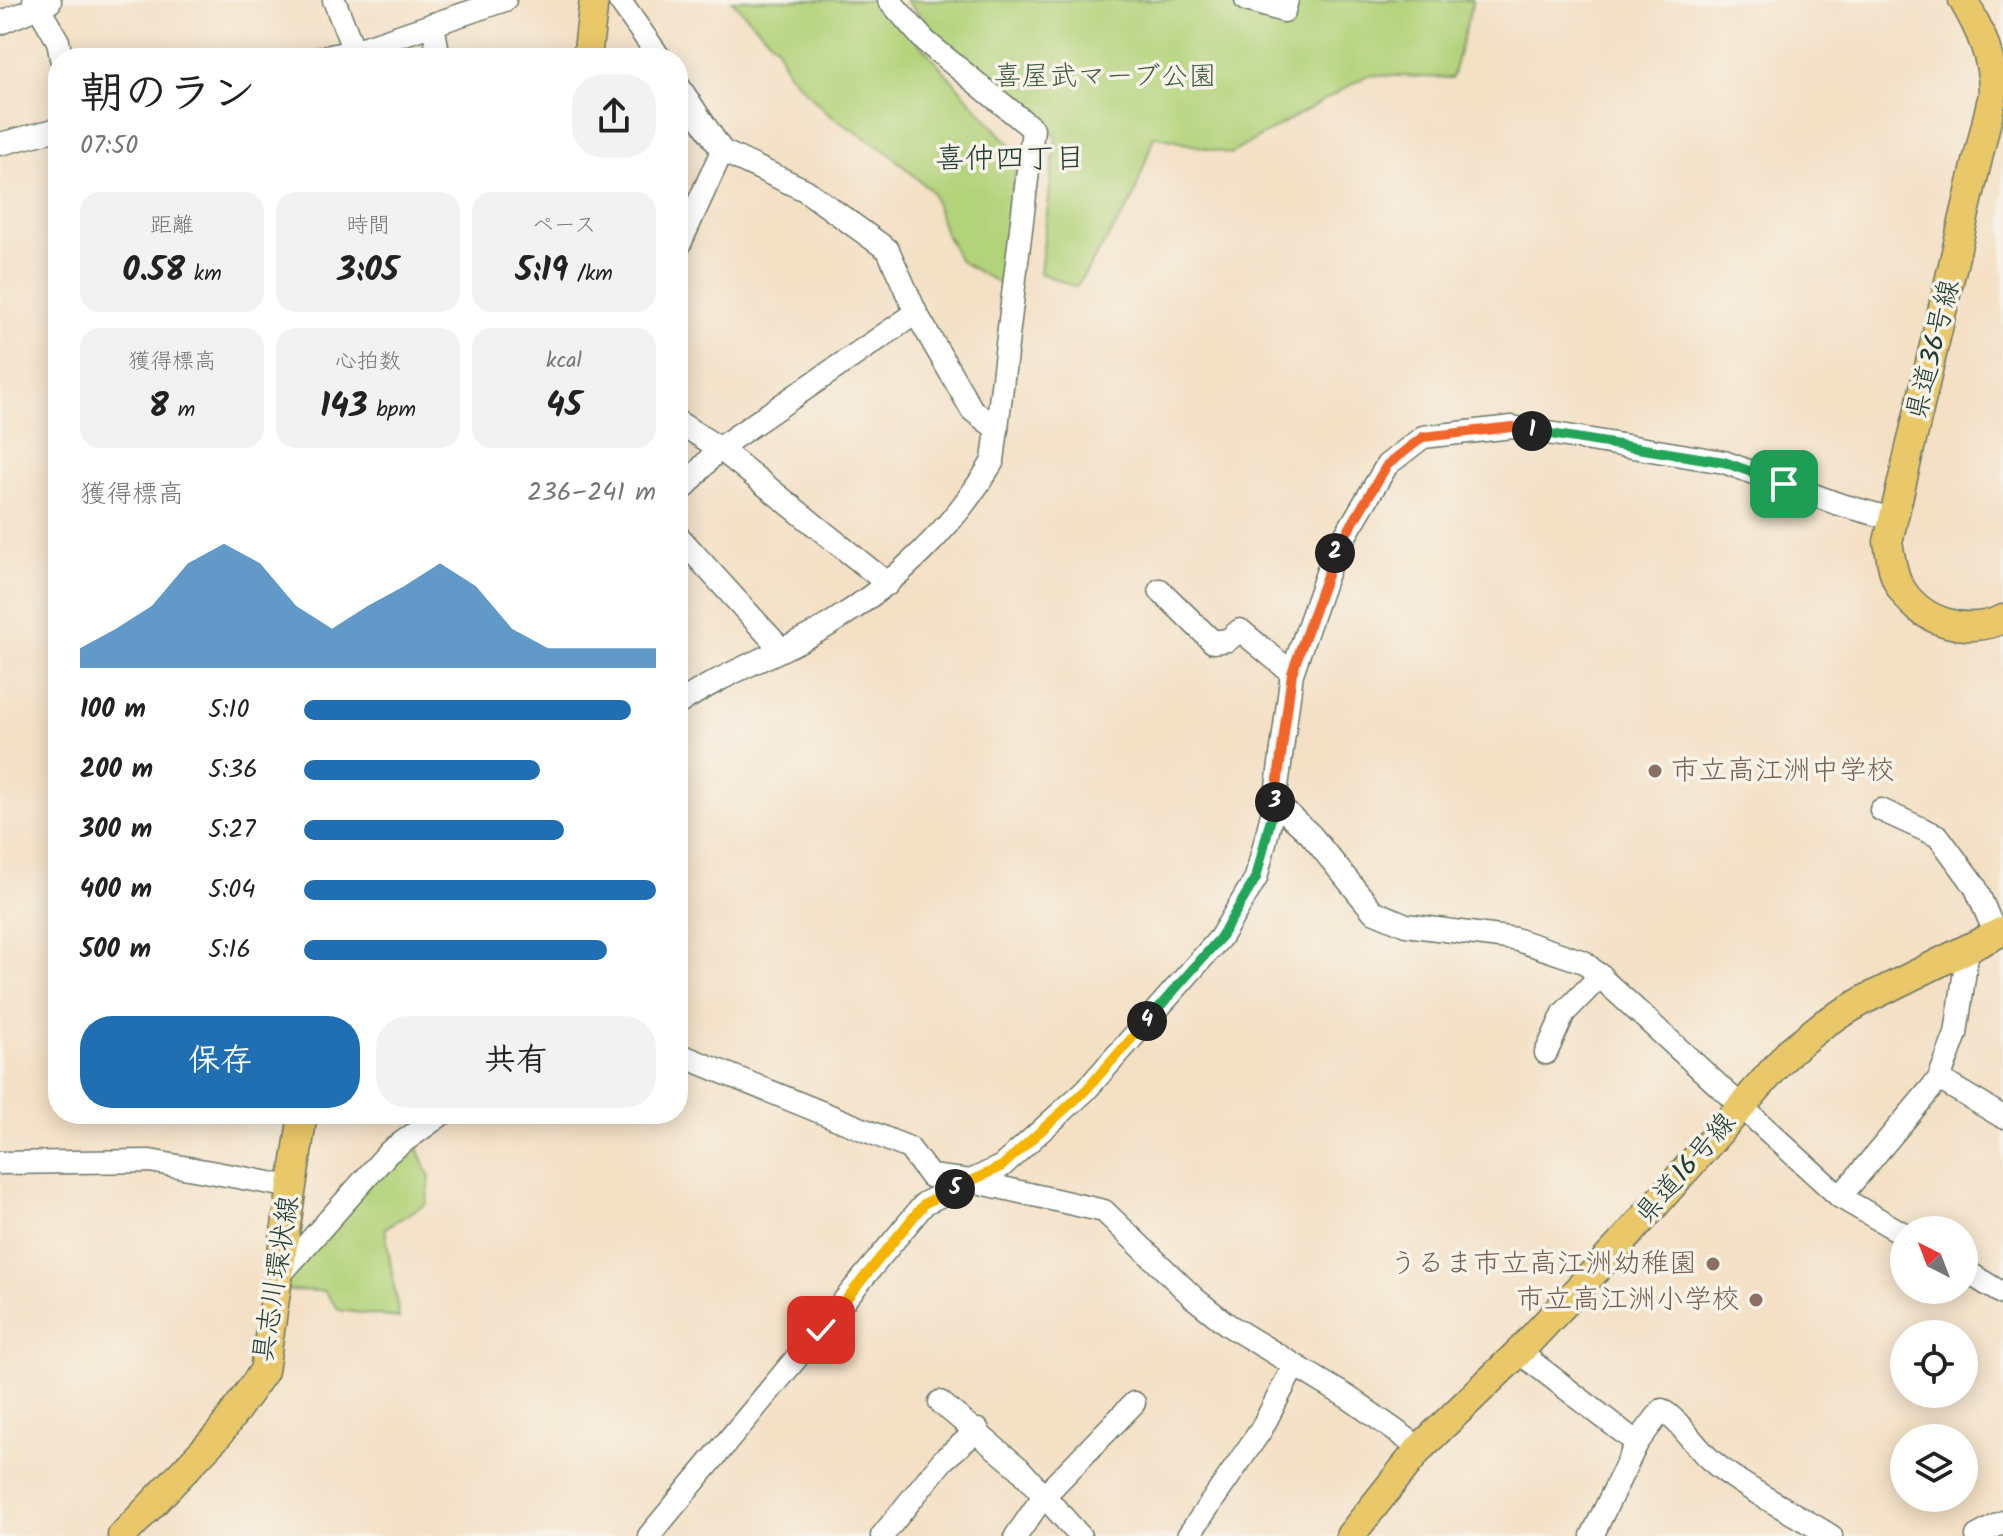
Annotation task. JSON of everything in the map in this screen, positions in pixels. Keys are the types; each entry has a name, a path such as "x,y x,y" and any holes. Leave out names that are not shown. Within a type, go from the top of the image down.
{"main road":[{"path":"588,48 594,0"},
{"name":"県道36号線","path":"1963,0 1983,36 1993,71 1995,128 1888,542 1894,573 1918,610 1965,626 1988,626 2003,619"},
{"name":"県道16号線","path":"1350,1536 1420,1448 1519,1352 1645,1216 1791,1050 1825,1023 1999,933"},
{"name":"具志川環状線","path":"122,1536 219,1434 264,1371 301,1124"}],"street":[{"path":"334,0 353,48"},
{"path":"363,48 505,0"},
{"path":"619,0 653,48"},
{"path":"688,697 706,685 829,624 888,584 970,500 993,461 1033,129 925,41 889,0"},
{"path":"1246,0 1284,11 1287,0"},
{"path":"0,23 43,3 59,48"},
{"path":"433,24 437,48"},
{"path":"688,100 722,151 805,190 888,250 916,313 972,410 997,429"},
{"path":"0,144 48,132"},
{"path":"688,226 722,151"},
{"path":"688,484 719,448 916,313"},
{"path":"649,1536 925,1203 1002,1166 1086,1090 1220,938 1256,878 1275,802 1292,673 1333,556 1387,465 1423,437 1512,427 1724,462 1838,504 1893,519"},
{"path":"688,428 719,448 888,584"},
{"path":"688,547 781,649"},
{"path":"1160,590 1213,642 1228,640 1240,630 1292,673"},
{"path":"1275,802 1310,834 1373,911 1406,925 1515,939 1584,962 1840,1197 1890,1226"},
{"path":"1881,810 1938,836 1975,886 1999,933"},
{"path":"1840,1197 1939,1079 1956,1034 1968,949"},
{"path":"1546,1053 1564,1013 1601,975"},
{"path":"688,1058 909,1148 930,1176 972,1181 1104,1211 1194,1298 1228,1325 1349,1398 1420,1448"},
{"path":"1939,1079 2003,1117"},
{"path":"278,1277 389,1152 428,1124"},
{"path":"0,1163 150,1161 292,1187"},
{"path":"1978,1279 2003,1294"},
{"path":"1519,1352 1637,1443"},
{"path":"1188,1536 1261,1430 1294,1366"},
{"path":"940,1402 978,1430 1019,1468 1080,1536"},
{"path":"1016,1536 1043,1497 1134,1403"},
{"path":"1592,1536 1637,1443 1662,1410 1679,1421 1691,1442 1716,1465 1831,1536"},
{"path":"882,1536 943,1460 978,1430"},
{"path":"1977,1536 2003,1522"}],"green space":[{"name":"喜屋武マーブ公園","path":"731,0 881,0 1018,154 1000,284 960,261 944,230 932,192 890,154 827,113 788,73 777,47"},
{"name":"喜屋武マーブ公園","path":"906,0 1473,0 1452,78 1368,75 1230,154 1154,136 1132,201 1076,287 1040,273 1056,137 935,32"},
{"path":"413,1135 430,1178 426,1204 385,1228 399,1318 339,1310 324,1291 276,1290"}],"place":[{"name":"市立高江洲中学校","path":"1655,771"},
{"name":"うるま市立高江洲幼稚園","path":"1713,1264"},
{"name":"市立高江洲小学校","path":"1756,1300"}],"district":[{"name":"喜仲四丁目","path":"1010,160"}],"route":[{"path":"821,1330 925,1203 1002,1166 1086,1090 1220,938 1256,878 1275,802 1292,673 1333,556 1387,465 1423,437 1512,427 1724,462 1784,484"}]}
